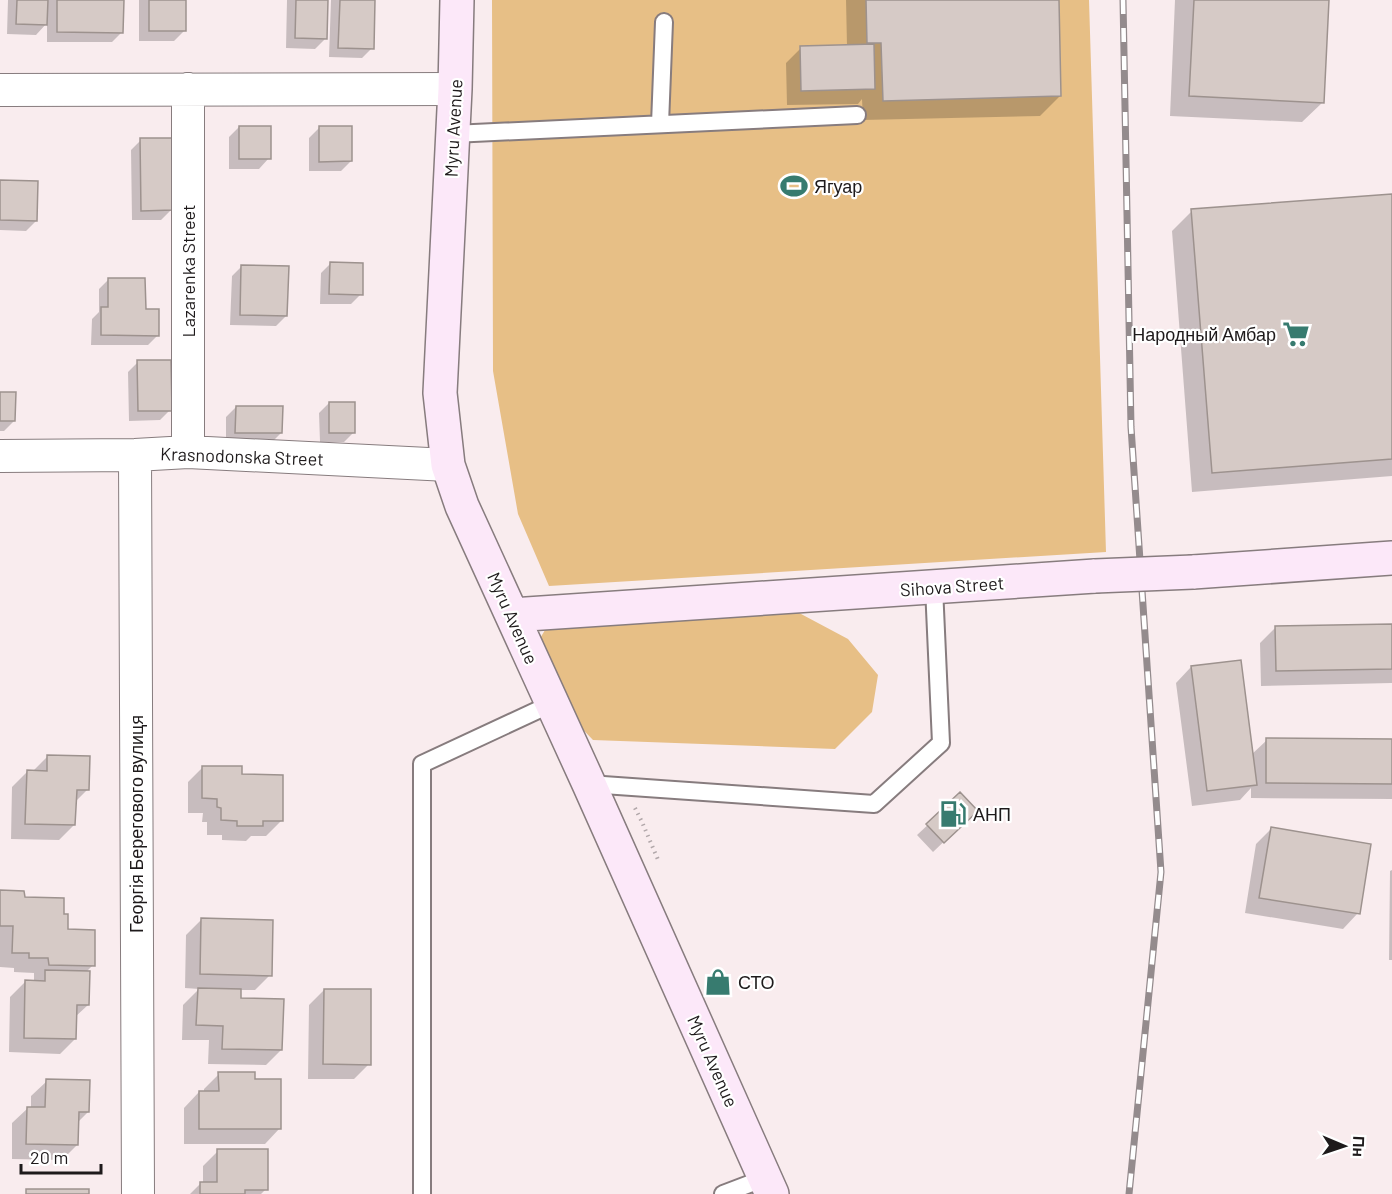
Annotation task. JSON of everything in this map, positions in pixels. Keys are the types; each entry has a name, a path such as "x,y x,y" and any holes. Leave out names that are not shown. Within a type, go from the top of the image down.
{"main road":[{"name":"Myru Avenue","path":"457,0 455,89 440,393 448,465 462,506 769,1186"},
{"name":"Sihova Street","path":"512,615 1392,558"}],"street":[{"name":"Lazarenka Street","path":"188,89 188,452"},
{"path":"0,90 455,89"},
{"name":"Krasnodonska Street","path":"0,456 135,455 188,452 448,465"},
{"name":"Георгія Берегового вулиця","path":"135,455 138,1194"}],"lane":[{"path":"660,124 664,22"},
{"path":"453,134 856,115"},
{"path":"589,784 874,804 941,743 933,587"},
{"path":"422,1194 422,764 551,704"},
{"path":"723,1194 769,1186"}],"shaded area":[{"name":"Ягуар","path":"492,0 1089,0 1106,552 549,586 518,514 493,371"},
{"path":"771,598 848,639 878,675 872,712 835,749 593,740 567,713 539,640 556,612"}],"building":[{"path":"17,0 48,0 47,25 16,24"},
{"path":"57,0 124,0 123,33 57,32"},
{"path":"149,0 186,0 186,31 149,31"},
{"path":"296,0 328,0 327,39 295,38"},
{"path":"340,0 375,0 374,49 338,48"},
{"path":"866,0 1059,0 1061,96 883,101 881,43 867,43"},
{"path":"1194,0 1329,0 1324,103 1189,96"},
{"path":"874,44 875,89 801,91 800,46"},
{"path":"239,126 271,126 271,159 239,159"},
{"path":"319,126 352,126 352,161 319,162"},
{"path":"140,138 172,138 173,210 141,211"},
{"path":"0,180 38,181 37,221 0,220"},
{"name":"Народный Амбар","path":"1392,194 1392,459 1212,473 1191,209"},
{"path":"330,262 363,263 363,295 329,294"},
{"path":"241,265 289,266 287,316 240,315"},
{"path":"108,278 145,278 146,309 159,309 159,336 101,335 101,307 108,307"},
{"path":"137,360 171,360 172,411 138,411"},
{"path":"0,392 16,392 15,421 0,421"},
{"path":"329,402 355,402 355,433 329,433"},
{"path":"236,406 283,406 282,433 235,433"},
{"path":"1392,624 1392,669 1276,671 1275,626"},
{"path":"1241,660 1257,785 1207,791 1191,666"},
{"path":"1266,738 1392,739 1392,784 1266,783"},
{"path":"47,755 90,756 89,790 77,790 75,825 25,824 27,770 47,771"},
{"path":"202,766 242,766 242,774 283,775 283,821 263,821 263,826 237,826 237,821 221,820 221,808 217,807 217,799 202,798"},
{"path":"960,792 978,811 944,843 926,824"},
{"path":"1271,827 1371,844 1360,914 1259,898"},
{"path":"0,890 24,891 25,897 64,898 64,914 68,914 68,929 95,930 95,966 49,965 48,958 29,958 29,953 12,953 13,926 0,926"},
{"path":"201,918 273,920 272,976 200,974"},
{"path":"45,970 90,971 89,1005 77,1005 76,1039 24,1038 25,980 45,981"},
{"path":"198,988 241,989 241,998 284,999 282,1050 222,1049 223,1026 196,1025"},
{"path":"324,989 371,989 371,1065 323,1064"},
{"path":"218,1072 255,1072 255,1079 281,1079 281,1129 199,1129 199,1091 219,1091"},
{"path":"46,1079 90,1080 89,1112 79,1112 78,1145 26,1144 27,1107 45,1107"},
{"path":"217,1149 268,1149 268,1190 245,1190 245,1194 200,1194 200,1182 217,1182"},
{"path":"26,1189 89,1189 89,1194 26,1194"}],"railway":[{"path":"1123,0 1131,427 1161,872 1129,1194"}],"place":[{"name":"Ягуар","path":"794,186"},
{"name":"Народный Амбар","path":"1296,334"},
{"name":"АНП","path":"953,814"},
{"name":"СТО","path":"718,982"}]}
